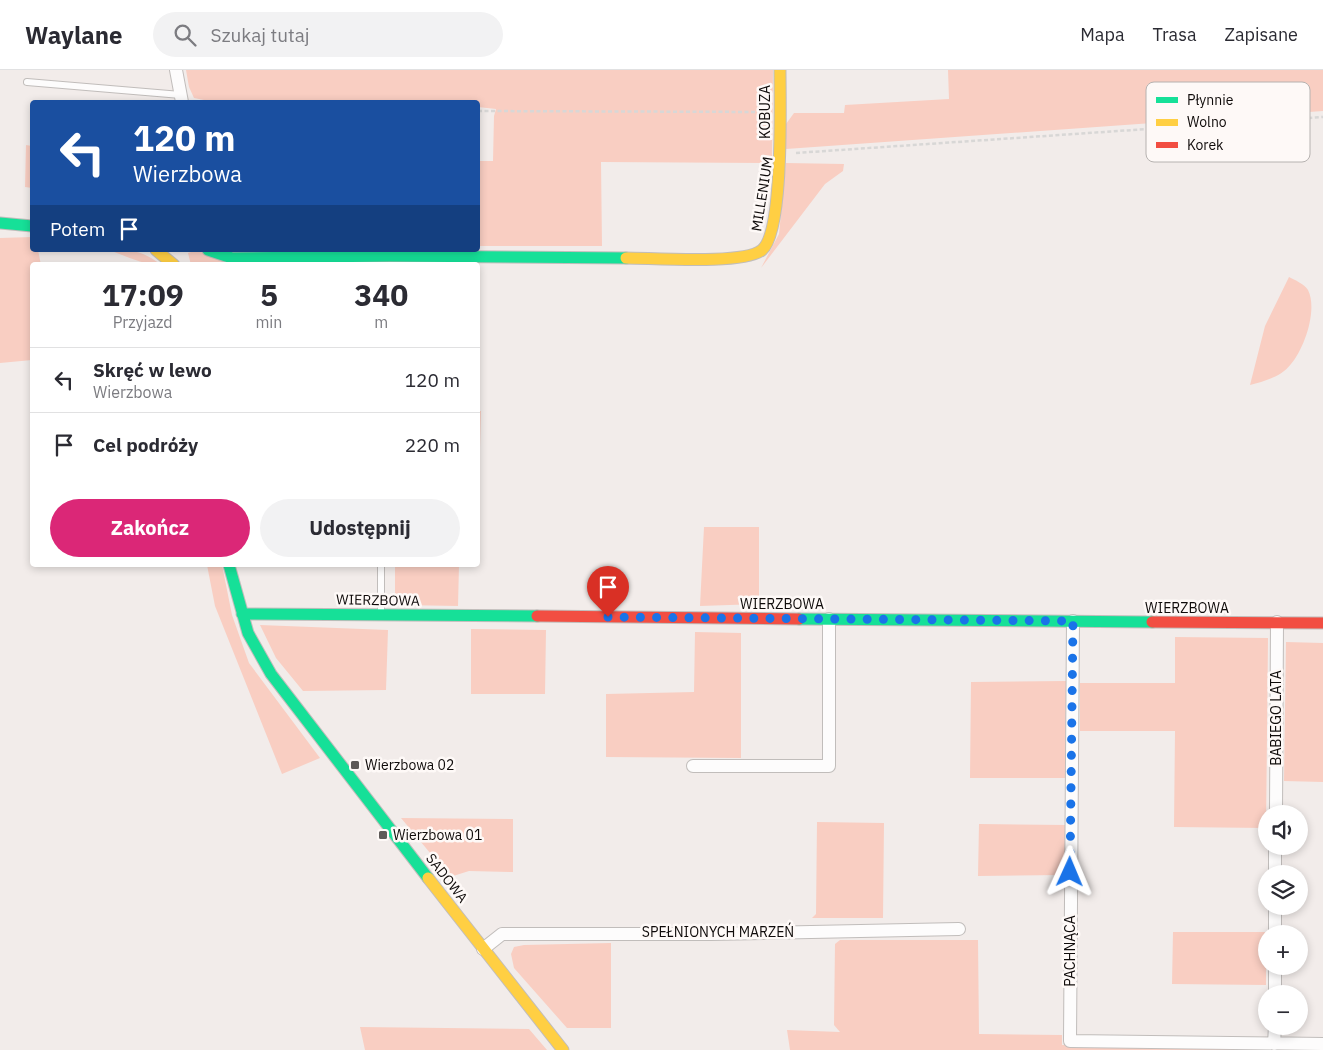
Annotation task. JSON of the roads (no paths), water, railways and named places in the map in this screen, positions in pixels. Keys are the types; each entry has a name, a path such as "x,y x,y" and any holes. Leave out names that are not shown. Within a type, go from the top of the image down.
{"street":[{"path":"176,70 182,98"},
{"name":"KOBUZA","path":"780,70 780,154"},
{"name":"MILLENIUM","path":"214,252 232,258 390,256 726,259 748,256 762,250 772,236 780,154"},
{"path":"0,223 30,226"},
{"path":"160,252 171,262"},
{"name":"SADOWA","path":"230,567 242,614 253,644 271,674 483,949 564,1050"},
{"name":"WIERZBOWA","path":"242,614 1323,623"},
{"path":"693,766 829,766 829,619"},
{"name":"PACHNĄCA","path":"1073,621 1070,1041 1274,1044"},
{"name":"BABIEGO LATA","path":"1276,805 1277,622"},
{"name":"SPEŁNIONYCH MARZEŃ","path":"483,949 502,934 711,934 958,929"},
{"path":"1274,1035 1274,1044 1323,1044"}],"lane":[{"path":"27,82 182,98"},
{"path":"381,567 381,615"}],"place":[{"name":"Wierzbowa 02","path":"355,765"},
{"name":"Wierzbowa 01","path":"383,835"}]}
